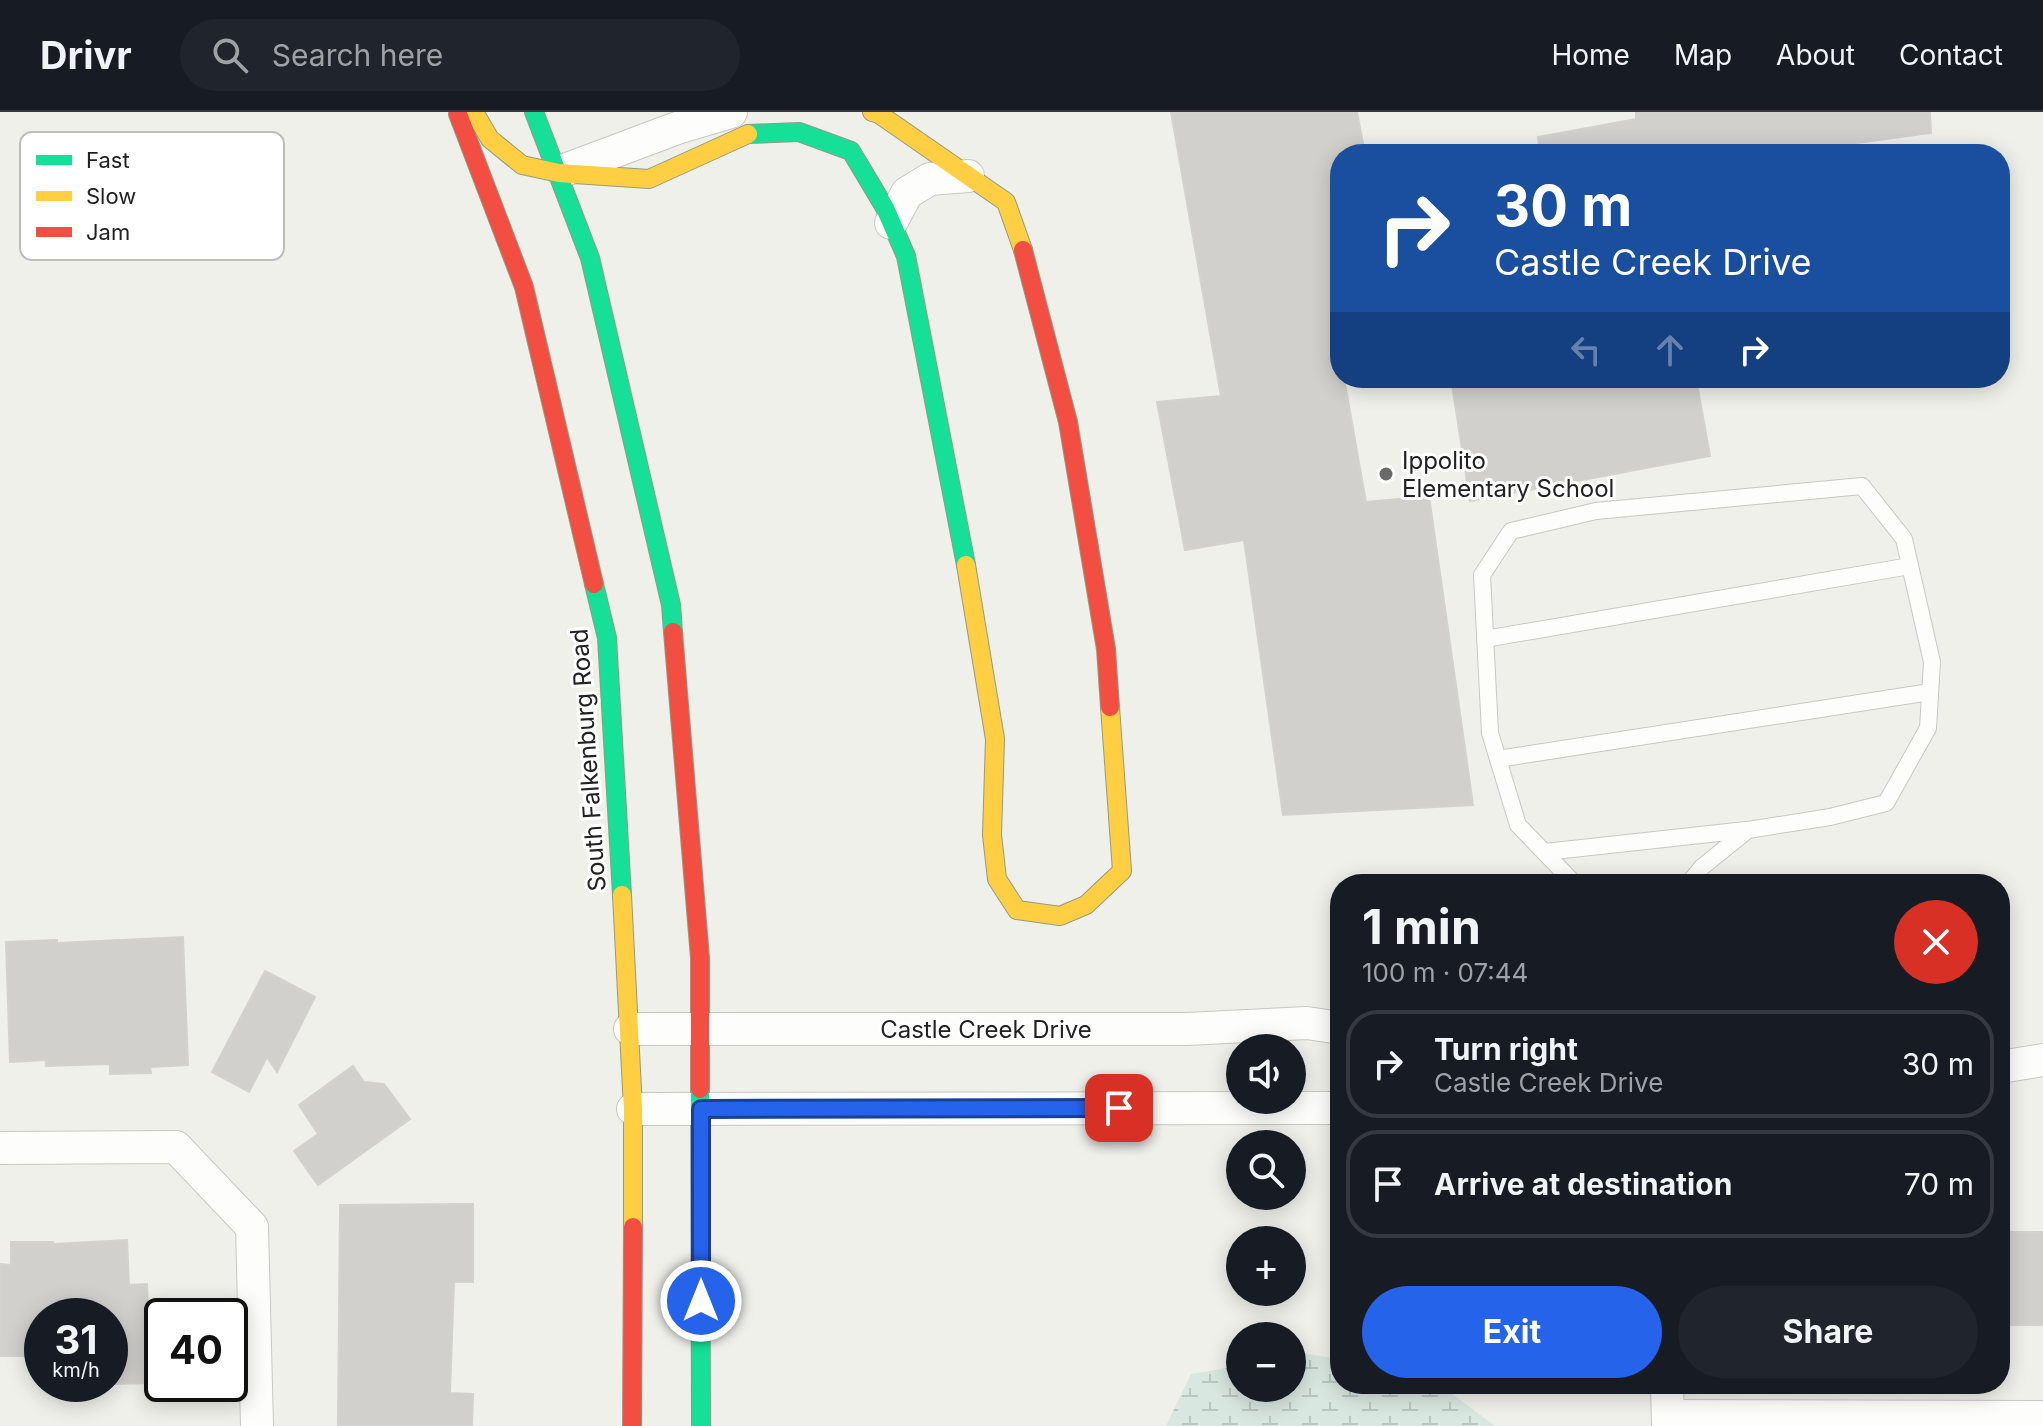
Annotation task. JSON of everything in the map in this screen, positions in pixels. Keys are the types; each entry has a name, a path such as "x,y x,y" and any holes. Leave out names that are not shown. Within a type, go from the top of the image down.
{"street":[{"name":"South Falkenburg Road","path":"457,112 524,287 607,638 633,1109 632,1426"},
{"path":"474,112 490,139 522,165 559,173 649,179 751,132 799,132 851,151 885,208 906,256 981,644 995,739 992,835 997,879 1017,910 1060,916 1086,905 1122,871 1106,649 1068,422 1019,233 1006,202 872,112"},
{"path":"534,112 590,258 671,605 700,958 701,1426"},
{"path":"559,173 677,128 731,112"},
{"path":"891,223 907,193 930,179 968,176"},
{"name":"Castle Creek Drive","path":"630,1029 1187,1029 1307,1023 1330,1026"},
{"path":"2010,1065 2043,1060"},
{"path":"633,1109 1330,1108"},
{"path":"0,1148 176,1147 252,1227 257,1426"},
{"path":"1667,1394 1668,1421 2043,1417"}],"lane":[{"path":"1545,852 1748,830 1830,817 1886,803 1928,728 1932,662 1904,539 1862,486 1596,511 1511,531 1482,575 1490,733 1518,825 1566,874"},
{"path":"1485,639 1910,566"},
{"path":"1498,759 1930,692"},
{"path":"1696,874 1748,830"}],"green space":[{"path":"1306,1354 1330,1357 1330,1394 1452,1394 1495,1426 1166,1426 1191,1374 1226,1368 1226,1402 1306,1402"}],"building":[{"path":"1171,112 1357,112 1363,144 1330,144 1330,388 1346,388 1366,502 1429,496 1473,805 1283,815 1244,540 1185,550 1157,402 1221,396"},
{"path":"1636,112 1930,112 1931,133 1850,144 1539,144 1538,137 1636,119"},
{"path":"1453,388 1698,388 1710,456 1470,501"},
{"path":"183,937 188,1065 150,1067 151,1073 110,1074 110,1064 46,1066 46,1060 10,1062 6,942 57,940 57,943"},
{"path":"265,971 315,997 277,1072 267,1057 249,1092 212,1072"},
{"path":"353,1066 364,1082 384,1084 410,1119 318,1185 294,1151 318,1134 299,1105"},
{"path":"473,1204 473,1282 454,1282 450,1393 473,1394 472,1426 338,1426 340,1205"},
{"path":"2010,1232 2043,1232 2043,1325 2010,1325"},
{"path":"127,1240 129,1285 147,1284 148,1298 144,1298 144,1383 128,1384 128,1298 24,1298 24,1356 0,1356 0,1264 11,1265 11,1242 53,1244"}],"traffic: fast":[{"path":"534,112 590,258 671,605 673,632"},
{"path":"748,134 799,132 851,151 885,208 906,256 966,565"},
{"path":"594,584 607,638 622,895"},
{"path":"700,1089 701,1426"}],"traffic: slow":[{"path":"474,112 490,139 522,165 559,173 649,179 748,134"},
{"path":"872,112 1006,202 1023,250"},
{"path":"966,565 995,739 992,835 997,879 1017,910 1060,916 1086,905 1122,871 1110,707"},
{"path":"622,895 633,1109 633,1227"}],"traffic: jam":[{"path":"458,114 524,287 594,584"},
{"path":"1023,250 1068,422 1106,649 1110,707"},
{"path":"673,632 700,958 700,1089"},
{"path":"632,1426 633,1227"}],"place":[{"name":"Ippolito Elementary School","path":"1386,474"}],"route":[{"path":"701,1301 701,1109 1119,1108"}]}
